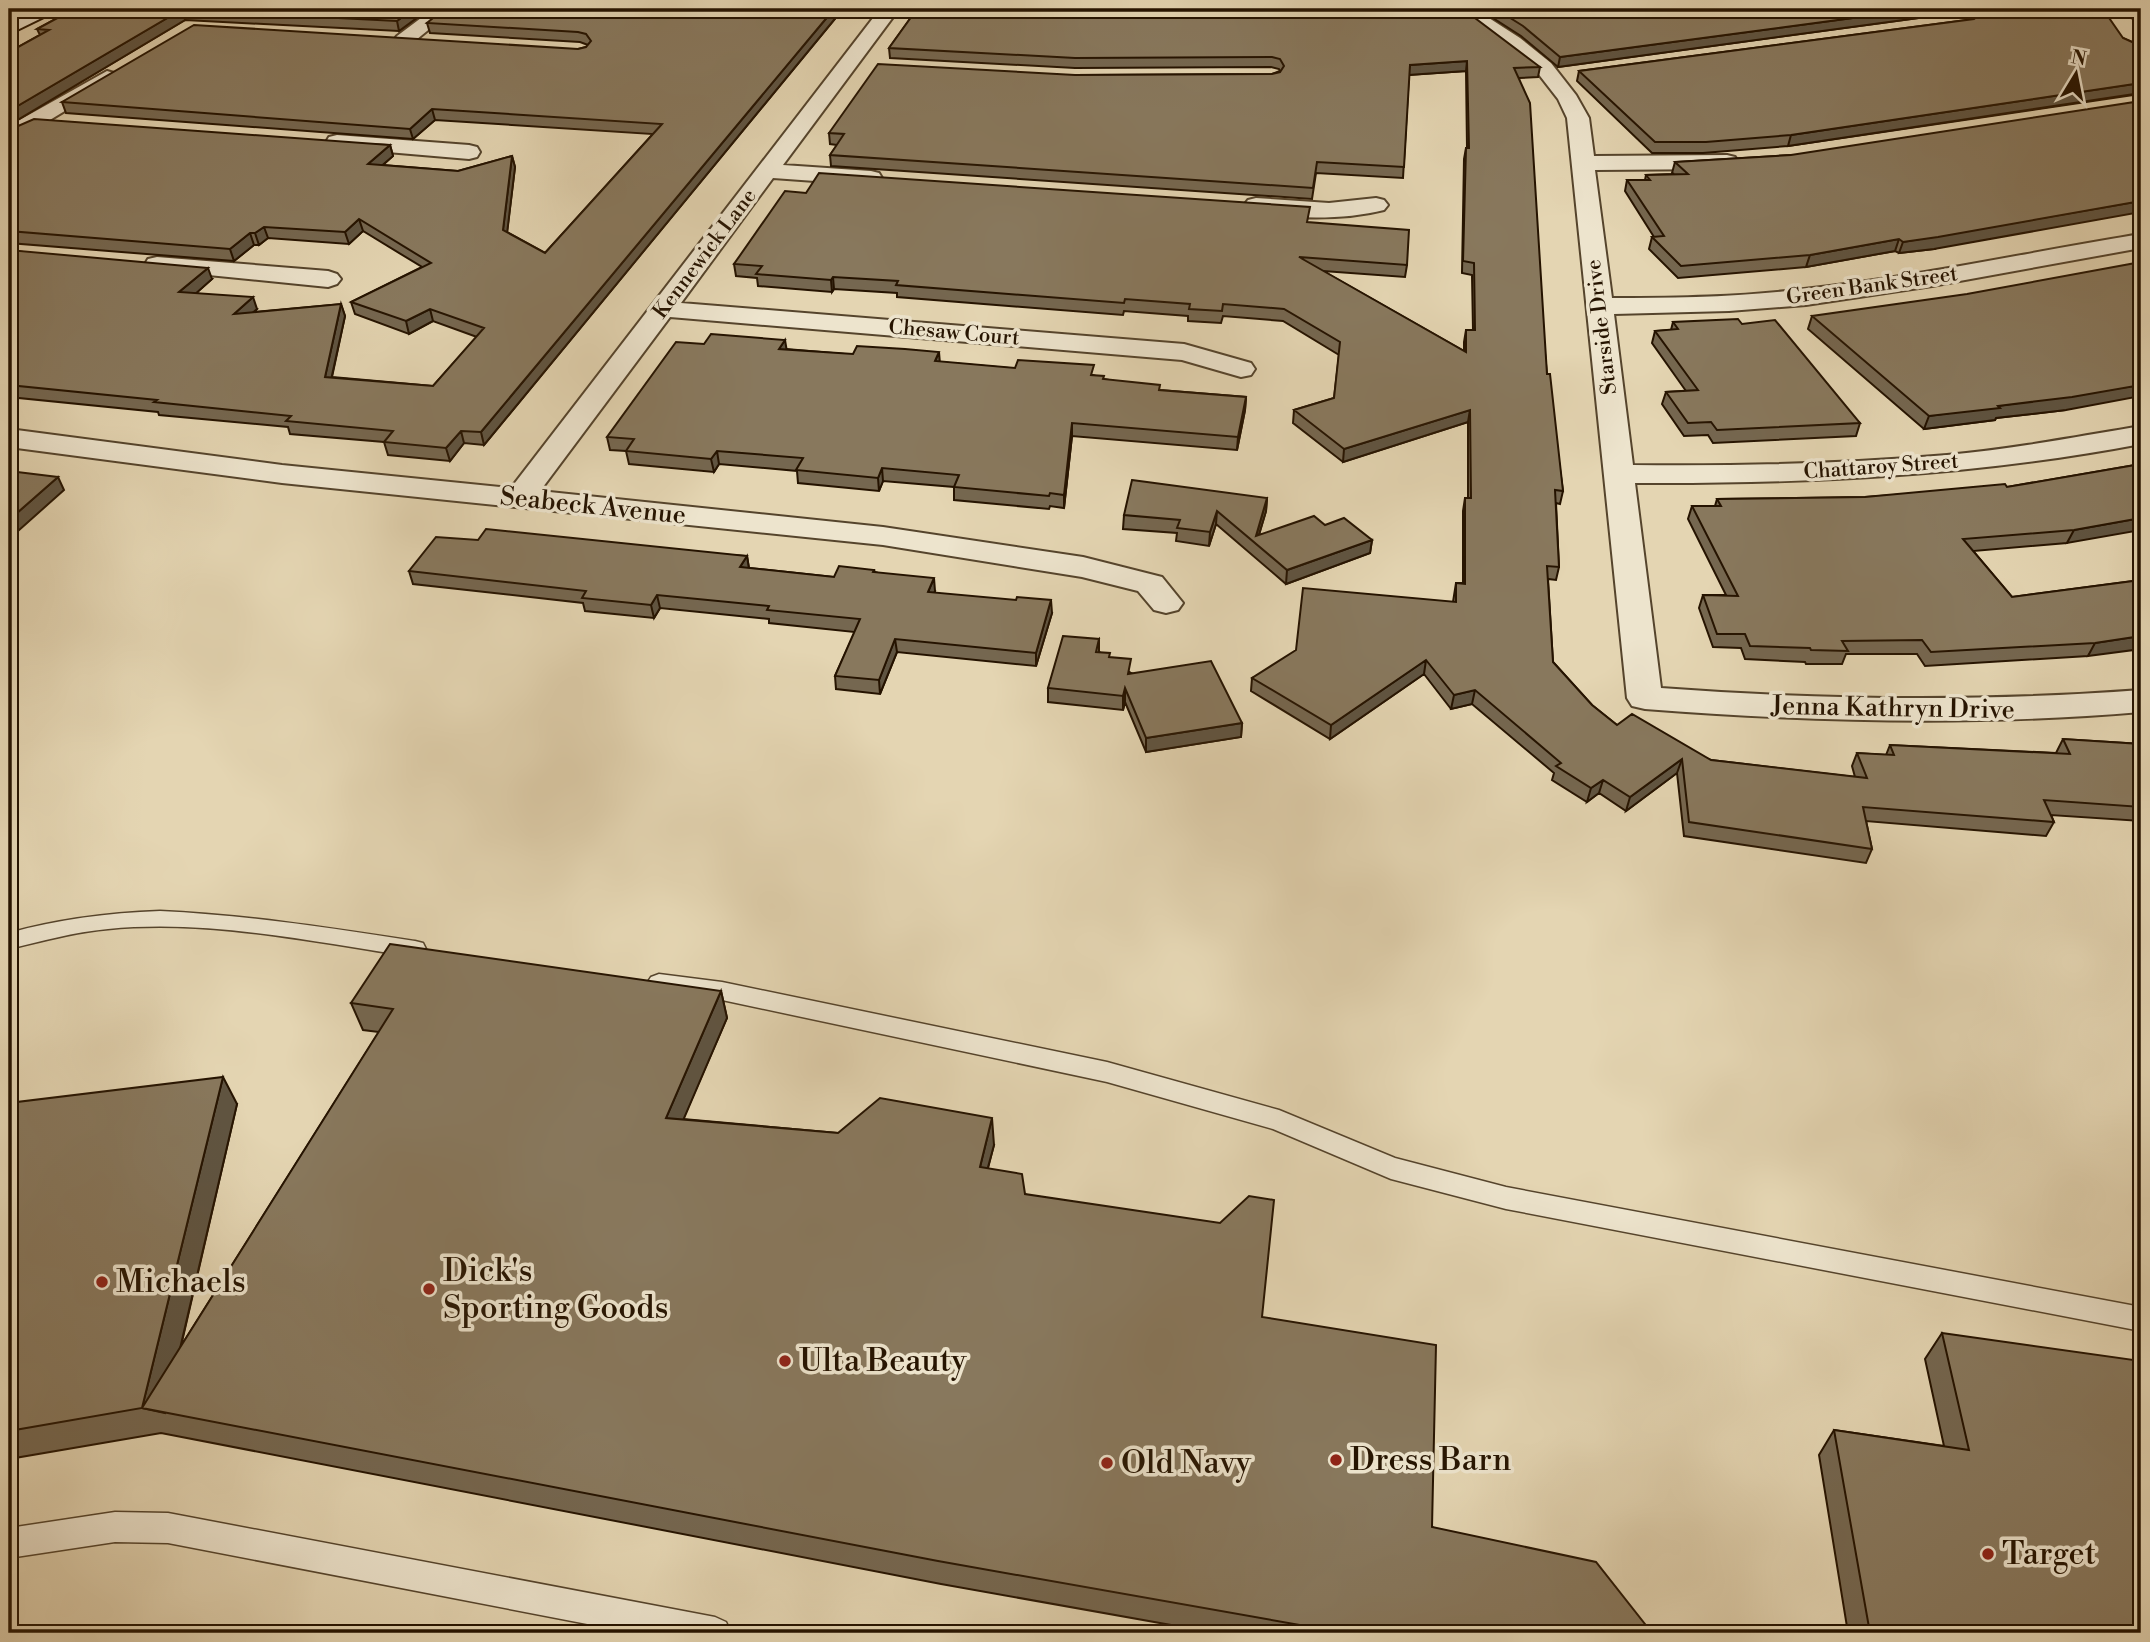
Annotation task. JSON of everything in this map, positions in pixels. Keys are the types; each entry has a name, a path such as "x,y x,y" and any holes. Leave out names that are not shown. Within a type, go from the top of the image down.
{"street":[{"path":"9,28 45,9"},
{"path":"404,40 444,9"},
{"name":"Kennewick Lane","path":"519,499 890,9"},
{"name":"Starside Drive","path":"1462,9 1518,45 1554,76 1570,99 1578,118 1645,698"},
{"path":"2127,9 2141,15"},
{"path":"378,38 432,41"},
{"path":"850,64 876,66"},
{"path":"9,135 125,66"},
{"path":"1554,76 1581,72"},
{"path":"35,120 76,123"},
{"path":"320,141 469,152"},
{"path":"1583,163 1746,160"},
{"path":"769,171 892,179"},
{"path":"1233,203 1329,210 1376,205"},
{"name":"Green Bank Street","path":"1600,306 1727,304 1874,289 2141,241"},
{"path":"134,262 328,279"},
{"name":"Chesaw Court","path":"664,309 1184,352 1241,369"},
{"name":"Chattaroy Street","path":"1619,474 1745,475 1911,467 2027,455 2141,435"},
{"name":"Seabeck Avenue","path":"9,438 282,474 883,536 983,549 1083,567 1150,584 1166,603"},
{"name":"Jenna Kathryn Drive","path":"1645,698 1834,711 1966,712 2141,701"}],"lane":[{"path":"9,941 89,922 158,920 228,924 433,952"},
{"path":"640,980 722,991 1107,1072 1279,1120 1391,1167 1506,1198 2141,1320"},
{"path":"9,1543 115,1527 169,1528 715,1633"}],"building":[{"path":"74,9 413,9 397,21 181,10 9,111 9,52 49,30 37,29"},
{"path":"444,9 834,9 481,432 461,431 446,448 384,442 393,431 286,421 291,416 9,385 9,250 208,268 179,292 253,297 234,314 341,304 325,377 433,386 484,328 430,309 406,321 351,302 431,263 359,219 345,232 264,227 250,233 230,249 9,231 9,130 34,119 390,145 368,164 458,171 512,156 503,230 545,253 662,124 432,109 410,129 62,102 194,25 578,49 586,47 591,41 586,34 578,32 427,23"},
{"path":"917,9 1463,9 1540,67 1514,68 1530,103 1547,374 1550,374 1563,491 1555,490 1559,567 1547,566 1553,662 1592,705 1617,725 1632,714 1711,760 1867,778 1857,753 1894,755 1890,745 2070,754 2063,739 2141,744 2141,807 2044,800 2054,822 1863,807 1872,849 1689,822 1682,759 1630,797 1603,780 1591,788 1556,766 1561,763 1475,690 1454,695 1426,660 1331,725 1252,678 1296,650 1303,588 1456,602 1456,583 1465,584 1465,498 1471,498 1470,410 1344,449 1294,410 1334,398 1340,342 1284,309 1223,304 1222,311 1189,309 1190,304 1125,299 1124,303 896,285 898,281 833,277 831,280 756,274 762,266 734,264 785,191 806,193 819,173 1310,207 1307,222 1409,230 1407,265 1299,257 1466,352 1466,330 1475,330 1474,263 1463,261 1466,148 1469,148 1467,61 1410,65 1404,167 1317,162 1313,188 830,155 844,134 829,133 878,64 1075,75 1272,74 1280,72 1284,66 1280,59 1272,57 1075,58 889,48"},
{"path":"1496,9 1920,9 1560,57 1523,26"},
{"path":"1986,9 2029,9 2107,15 2123,38 2141,46 2141,83 1791,135 1706,142 1655,142 1579,71 1974,19"},
{"path":"2141,101 2141,201 1938,237 1903,242 1899,239 1810,255 1681,266 1652,237 1664,236 1627,180 1650,180 1646,175 1688,174 1675,162 1791,155"},
{"path":"2141,262 2141,385 2072,397 1929,416 1812,316 1967,294"},
{"path":"1738,319 1742,324 1775,320 1860,423 1717,430 1711,422 1688,423 1666,392 1698,390 1655,331 1678,329 1673,322"},
{"path":"711,334 785,340 779,349 853,354 857,346 905,349 939,352 935,361 1015,368 1018,360 1094,365 1091,375 1104,376 1103,379 1160,385 1159,390 1246,397 1238,437 1072,423 1064,495 1050,493 1049,496 954,487 959,475 882,468 878,478 796,470 803,458 717,451 711,459 626,451 634,439 607,437 676,342 704,344"},
{"path":"2141,464 2141,518 2074,530 1963,539 2012,597 2141,580 2141,636 2095,643 1931,652 1922,640 1842,641 1848,651 1750,646 1745,634 1717,634 1703,595 1738,596 1692,506 1721,506 1717,499 1865,497 2005,484 2007,487"},
{"path":"9,471 58,477 9,520"},
{"path":"1132,480 1267,498 1256,536 1314,516 1325,525 1344,518 1372,540 1287,570 1217,511 1210,532 1177,528 1180,520 1124,515"},
{"path":"486,529 747,556 740,567 834,577 839,566 874,570 873,572 934,578 928,592 1016,600 1017,597 1051,600 1036,653 895,639 879,680 835,676 860,619 767,610 769,606 657,595 651,605 582,598 586,591 409,571 436,537 478,540"},
{"path":"1063,636 1099,639 1096,652 1110,653 1109,657 1131,659 1128,674 1211,661 1242,723 1146,738 1125,688 1123,696 1048,688"},
{"path":"390,944 721,991 666,1118 838,1133 880,1098 992,1118 980,1167 1022,1174 1025,1194 1220,1223 1249,1196 1274,1200 1262,1317 1436,1345 1432,1527 1596,1562 1652,1633 1345,1633 938,1561 142,1408 393,1009 351,1003"},
{"name":"Michaels","path":"223,1077 142,1408 9,1431 9,1103"},
{"name":"Target","path":"1942,1333 2141,1361 2141,1633 1870,1633 1834,1430 1969,1450"}],"place":[{"name":"Michaels","path":"102,1282"},
{"name":"Dick's Sporting Goods","path":"429,1289"},
{"name":"Ulta Beauty","path":"785,1361"},
{"name":"Dress Barn","path":"1336,1460"},
{"name":"Old Navy","path":"1107,1463"},
{"name":"Target","path":"1988,1554"}]}
